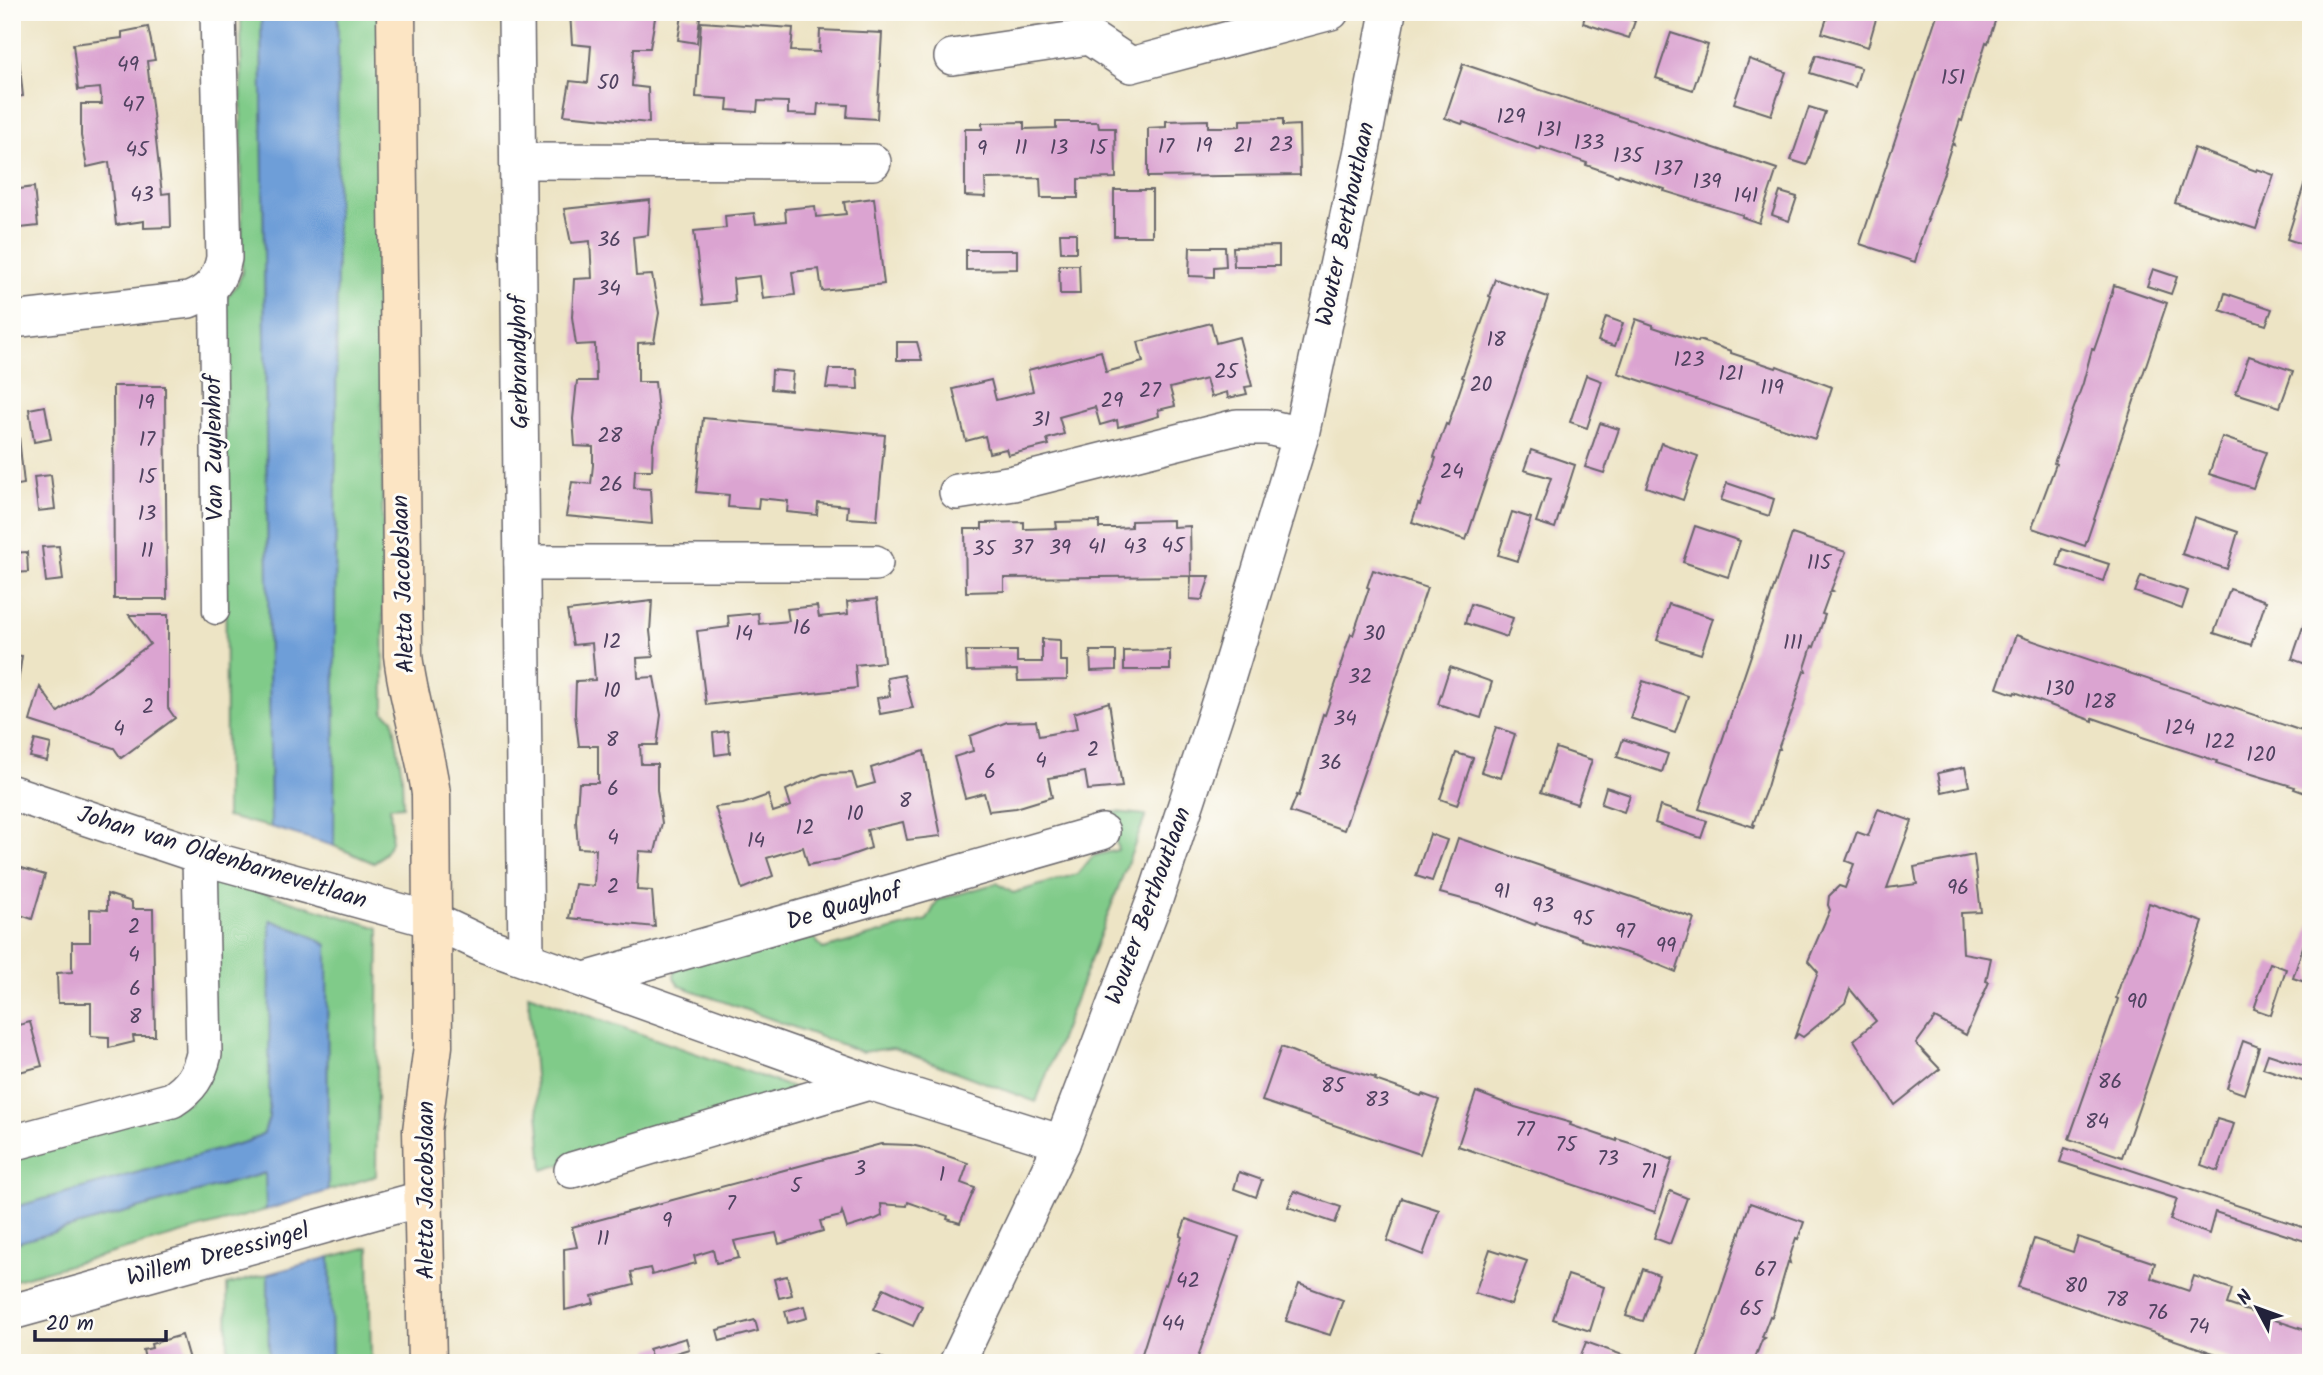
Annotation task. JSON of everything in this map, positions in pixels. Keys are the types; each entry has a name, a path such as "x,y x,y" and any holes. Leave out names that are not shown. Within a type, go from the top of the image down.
{"main road":[{"name":"Aletta Jacobslaan","path":"396,12 403,655 432,794 433,1046 423,1117 427,1363"}],"street":[{"name":"Van Zuylenhof","path":"216,611 213,285 221,273 224,258 218,12"},
{"name":"Gerbrandyhof","path":"516,12 526,959"},
{"path":"952,57 1089,37 1131,65 1331,12"},
{"name":"Wouter Berthoutlaan","path":"957,1363 1062,1143 1156,896 1231,666 1301,435 1362,150 1388,12"},
{"path":"518,161 873,162"},
{"path":"12,320 189,299 203,295 213,285"},
{"path":"957,492 1014,483 1237,427 1267,427 1301,435"},
{"path":"522,563 875,563"},
{"name":"Johan van Oldenbarneveltlaan","path":"12,793 200,856 432,920"},
{"name":"De Quayhof","path":"585,980 1102,832"},
{"path":"12,1143 172,1100 184,1093 194,1082 204,1054 200,856"},
{"path":"432,920 485,945 869,1082 1062,1143"},
{"path":"572,1170 869,1082"},
{"name":"Willem Dreessingel","path":"12,1312 424,1198"}],"green space":[{"path":"241,12 261,12 271,827 226,817 225,300 242,273"},
{"path":"338,12 379,12 384,712 393,719 402,775 403,806 390,807 390,845 374,863 334,846"},
{"path":"1115,812 1146,815 1036,1102 893,1048 862,1052 680,986 675,980 675,971 684,964 811,934 823,949 927,920 938,900 997,883 1013,893 1078,874 1093,856 1118,850 1110,816"},
{"path":"210,874 379,928 376,1176 328,1191 327,945 271,920 269,1117 264,1133 249,1141 12,1208 12,1158 190,1103"},
{"path":"528,994 802,1091 543,1170"},
{"path":"266,1173 266,1210 12,1281 12,1244"},
{"path":"369,1247 371,1363 332,1363 330,1257"},
{"path":"268,1274 269,1363 228,1363 227,1285"}],"water":[{"path":"261,12 338,12 334,846 271,827"},
{"path":"270,920 305,933 327,945 328,1191 266,1210 265,1173 12,1244 12,1208 249,1141 264,1133 269,1117"},
{"path":"330,1257 332,1363 269,1363 268,1274"}],"building":[{"path":"570,12 656,12 650,48 634,48 632,86 648,88 649,123 564,115 570,81 588,83 591,46 572,44"},
{"path":"1586,12 1609,12 1635,21 1629,38 1583,23"},
{"path":"1829,12 1878,12 1868,47 1822,33"},
{"path":"1938,12 1998,12 1915,262 1860,244"},
{"path":"682,15 700,17 697,43 678,40"},
{"path":"701,22 793,28 791,51 819,52 820,30 882,33 877,119 847,117 848,105 818,104 817,115 788,114 788,102 758,101 757,112 727,110 728,99 696,97"},
{"path":"148,27 155,60 147,61 162,194 170,193 171,227 144,228 144,221 116,225 109,162 87,167 81,136 81,104 102,104 100,88 78,90 73,44 122,38 122,32"},
{"path":"1671,33 1708,45 1693,90 1656,78"},
{"path":"1816,55 1861,68 1855,87 1810,73"},
{"path":"12,58 19,58 23,96 12,97"},
{"path":"1749,59 1786,72 1771,115 1734,103"},
{"path":"1463,64 1777,169 1759,223 1742,217 1743,215 1619,174 1618,176 1541,147 1540,150 1445,118"},
{"path":"1809,107 1825,112 1807,165 1791,160"},
{"path":"1283,119 1283,126 1299,125 1300,175 1148,177 1148,128 1166,127 1166,121 1208,120 1208,127 1224,127 1240,126 1240,120"},
{"path":"1024,122 1024,129 1056,128 1056,122 1098,122 1099,128 1115,128 1116,178 1078,179 1078,198 1041,198 1040,178 985,179 986,197 965,196 965,129 982,129 982,123"},
{"path":"2194,148 2274,175 2256,229 2175,203"},
{"path":"2304,185 2311,187 2311,247 2287,239"},
{"path":"34,187 38,226 12,229 12,190"},
{"path":"1114,190 1152,190 1152,236 1114,236"},
{"path":"1780,192 1797,197 1789,221 1772,215"},
{"path":"874,198 884,284 822,291 819,269 792,272 795,295 763,299 760,276 733,279 735,302 703,305 694,231 726,228 725,216 754,213 756,224 786,221 785,209 815,206 816,217 846,214 844,202"},
{"path":"650,200 648,235 633,237 636,276 652,275 659,313 654,342 638,343 638,382 655,382 659,421 653,444 652,470 635,470 634,488 650,489 652,524 566,516 572,482 591,484 593,465 593,447 575,446 573,419 577,381 596,381 595,344 576,345 572,317 574,279 592,278 590,241 571,243 564,209"},
{"path":"1060,233 1076,233 1076,252 1061,252"},
{"path":"1279,246 1279,266 1234,266 1233,247"},
{"path":"1190,247 1225,247 1226,266 1214,267 1214,277 1189,276"},
{"path":"966,250 1017,250 1017,269 966,270"},
{"path":"1059,265 1079,265 1080,294 1060,294"},
{"path":"2153,269 2177,277 2171,294 2147,286"},
{"path":"1495,279 1548,297 1466,540 1412,522 1446,424 1448,425"},
{"path":"2114,285 2167,303 2085,546 2032,528 2056,464 2054,463"},
{"path":"2225,293 2272,309 2266,325 2220,310"},
{"path":"1606,317 1623,323 1615,346 1598,341"},
{"path":"1636,319 1832,387 1815,439 1618,373"},
{"path":"1211,323 1216,343 1239,337 1252,386 1245,387 1247,394 1228,398 1227,392 1211,397 1206,379 1170,388 1175,406 1158,410 1159,416 1139,422 1118,427 1117,420 1100,425 1095,407 1059,417 1064,434 1047,439 1049,445 1008,455 1006,449 989,453 985,436 966,441 953,389 991,380 996,400 1033,391 1028,370 1101,351 1106,372 1143,362 1138,342"},
{"path":"897,342 917,342 922,360 897,360"},
{"path":"2249,356 2293,371 2280,407 2236,393"},
{"path":"829,369 857,369 858,389 826,388"},
{"path":"772,370 793,372 791,391 771,389"},
{"path":"1586,375 1602,381 1587,428 1570,422"},
{"path":"113,386 165,386 167,599 114,599"},
{"path":"45,406 51,439 34,442 29,409"},
{"path":"703,418 885,435 877,520 847,518 848,506 818,503 817,515 787,512 788,501 759,498 758,509 728,507 729,495 696,492"},
{"path":"1600,423 1619,429 1604,473 1585,467"},
{"path":"19,437 24,484 12,486 12,438"},
{"path":"2222,437 2266,452 2253,488 2209,474"},
{"path":"1661,443 1698,456 1683,500 1646,487"},
{"path":"1531,450 1575,465 1555,528 1536,522 1551,478 1524,470"},
{"path":"51,475 55,509 38,511 34,477"},
{"path":"1727,483 1774,499 1769,516 1721,500"},
{"path":"1512,512 1531,518 1517,561 1498,555"},
{"path":"2194,517 2238,532 2227,569 2182,554"},
{"path":"1173,520 1173,527 1190,526 1191,576 1004,578 1004,591 966,592 965,529 982,529 982,523 1024,522 1024,529 1057,528 1056,522 1099,521 1099,528 1115,528 1131,527 1131,521"},
{"path":"1695,526 1740,541 1728,577 1683,562"},
{"path":"1792,534 1846,552 1822,614 1825,615 1814,647 1812,646 1754,827 1699,809"},
{"path":"59,546 63,580 46,582 42,547"},
{"path":"2062,549 2109,564 2103,581 2057,566"},
{"path":"27,552 28,572 14,573 12,553"},
{"path":"1373,570 1427,588 1344,830 1290,812 1297,795 1299,796 1323,714 1325,715 1351,634 1353,635"},
{"path":"1191,576 1210,576 1202,600 1190,599"},
{"path":"2141,576 2188,591 2182,609 2135,592"},
{"path":"2230,589 2266,601 2251,645 2214,633"},
{"path":"877,599 884,662 855,665 857,688 706,705 697,631 729,627 728,616 758,613 759,624 789,621 787,609 817,606 819,617 848,614 847,602"},
{"path":"652,601 650,631 653,657 637,658 638,678 654,677 661,715 657,745 640,745 641,764 657,764 657,790 662,823 655,852 639,851 637,890 652,891 655,927 569,918 575,884 594,886 596,849 578,848 576,821 579,783 598,783 598,746 579,746 575,714 576,681 595,680 592,643 573,645 567,611"},
{"path":"1471,604 1513,618 1507,637 1465,623"},
{"path":"1669,604 1713,618 1701,654 1657,640"},
{"path":"129,615 168,615 168,708 175,718 121,758 114,748 30,721 40,687 58,712 150,644"},
{"path":"2307,615 2311,617 2311,666 2292,659"},
{"path":"2016,635 2311,734 2311,795 2294,789 2295,787 2216,763 2217,761 2093,718 2093,721 1997,688"},
{"path":"1042,639 1060,640 1060,661 1067,661 1067,680 1018,681 1017,670 967,671 966,651 1017,651 1017,662 1042,662"},
{"path":"1170,650 1170,670 1124,670 1124,651"},
{"path":"1090,651 1116,651 1116,670 1091,671"},
{"path":"12,655 22,656 14,711 12,711"},
{"path":"1450,667 1492,682 1481,718 1438,704"},
{"path":"904,675 913,708 880,714 877,698 890,696 887,678"},
{"path":"1643,681 1688,696 1675,733 1630,718"},
{"path":"1109,702 1122,787 1088,790 1085,772 1048,778 1052,797 1016,808 989,811 984,793 965,798 954,757 973,751 970,736 1007,722 1036,721 1039,736 1077,729 1074,713"},
{"path":"1496,727 1515,734 1501,778 1481,772"},
{"path":"728,731 730,753 715,755 713,733"},
{"path":"1623,739 1668,754 1662,772 1617,757"},
{"path":"35,740 51,744 47,761 30,757"},
{"path":"1556,748 1592,760 1577,804 1541,792"},
{"path":"924,751 941,836 907,840 903,822 867,830 871,848 840,859 808,865 803,847 767,858 773,876 742,889 715,807 743,804 768,795 773,812 791,806 786,790 813,778 823,774 852,773 857,788 875,783 871,768"},
{"path":"1456,753 1473,758 1457,805 1440,799"},
{"path":"1965,767 1969,786 1942,792 1938,773"},
{"path":"1606,787 1630,795 1624,812 1601,804"},
{"path":"1660,806 1707,821 1701,838 1655,823"},
{"path":"1878,809 1912,821 1887,888 1917,884 1914,867 1974,855 1981,912 1961,913 1963,953 1991,958 1986,981 1989,982 1966,1035 1935,1018 1916,1044 1940,1069 1895,1105 1854,1040 1876,1021 1850,989 1845,1003 1803,1037 1798,1034 1794,1039 1818,972 1808,961 1830,910 1829,896 1839,886 1845,888 1854,864 1846,861 1857,832 1868,836"},
{"path":"1430,834 1447,840 1432,881 1416,876"},
{"path":"1458,838 1694,918 1676,972 1637,956 1440,893"},
{"path":"12,865 45,875 32,919 12,912"},
{"path":"107,894 132,902 132,909 153,909 155,1036 133,1036 134,1042 109,1048 109,1037 91,1036 91,1003 58,1003 57,973 72,972 72,942 90,942 90,909 107,910"},
{"path":"2149,903 2203,922 2122,1157 2069,1139"},
{"path":"2311,925 2311,984 2293,978"},
{"path":"2270,963 2286,969 2271,1015 2254,1009"},
{"path":"30,1022 42,1066 12,1074 12,1027"},
{"path":"2243,1041 2259,1047 2244,1094 2227,1088"},
{"path":"1281,1047 1319,1062 1439,1100 1420,1154 1262,1101"},
{"path":"2268,1054 2311,1068 2311,1084 2263,1068"},
{"path":"1476,1092 1673,1158 1655,1212 1458,1146"},
{"path":"2217,1119 2234,1124 2218,1171 2201,1165"},
{"path":"881,1144 911,1145 968,1163 961,1183 975,1188 960,1223 908,1202 907,1206 881,1204 882,1216 847,1228 842,1212 841,1216 820,1221 823,1231 779,1244 776,1233 734,1241 739,1258 716,1263 713,1250 694,1256 696,1263 652,1275 650,1268 631,1272 634,1285 592,1296 594,1303 565,1310 564,1249 577,1247 572,1227"},
{"path":"2065,1148 2311,1230 2311,1243 2215,1212 2209,1234 2170,1220 2177,1199 2060,1162"},
{"path":"1239,1172 1262,1180 1256,1197 1234,1189"},
{"path":"1294,1191 1341,1207 1335,1223 1288,1207"},
{"path":"1670,1191 1687,1198 1670,1244 1654,1238"},
{"path":"1402,1198 1439,1210 1423,1255 1387,1241"},
{"path":"1750,1203 1804,1222 1798,1239 1796,1238 1772,1317 1770,1316 1762,1337 1765,1338 1753,1363 1696,1363"},
{"path":"1186,1219 1239,1237 1196,1363 1139,1363 1182,1237 1180,1236"},
{"path":"2078,1237 2155,1263 2151,1278 2189,1291 2194,1276 2232,1289 2227,1304 2311,1332 2311,1363 2243,1363 2018,1287 2034,1239 2073,1252"},
{"path":"1490,1249 1527,1261 1511,1305 1475,1293"},
{"path":"1643,1269 1659,1275 1643,1321 1626,1316"},
{"path":"1568,1275 1604,1287 1590,1331 1553,1319"},
{"path":"787,1276 792,1295 779,1298 774,1279"},
{"path":"1299,1284 1343,1300 1330,1335 1286,1321"},
{"path":"884,1288 922,1306 913,1326 874,1309"},
{"path":"804,1306 807,1318 788,1323 785,1311"},
{"path":"755,1320 758,1331 720,1341 717,1330"},
{"path":"182,1335 190,1363 146,1363 143,1350 152,1348 151,1344"},
{"path":"686,1338 689,1349 652,1360 649,1349"},
{"path":"1586,1342 1631,1358 1629,1363 1578,1363"},
{"path":"880,1356 891,1363 860,1363 860,1362"}]}
